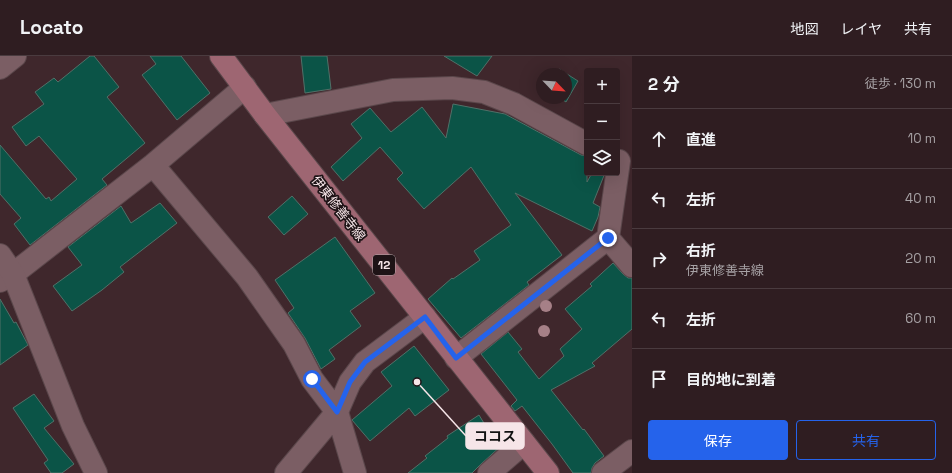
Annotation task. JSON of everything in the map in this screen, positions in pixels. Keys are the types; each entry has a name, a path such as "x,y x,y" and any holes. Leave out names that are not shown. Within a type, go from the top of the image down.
{"main road":[{"name":"伊東修善寺線","path":"221,56 456,358 548,473"}],"street":[{"path":"0,68 15,56"},
{"path":"7,278 153,165 245,87"},
{"path":"265,114 393,90 452,88 484,92 514,104 584,142"},
{"path":"456,358 608,238 623,163"},
{"path":"153,165 247,277 294,344 312,379 337,412 355,473"},
{"path":"608,238 632,266"},
{"path":"0,255 7,278 73,426 96,473"},
{"path":"286,473 337,412 350,382 365,362 425,317"},
{"path":"489,473 524,443"},
{"path":"603,473 632,451"}],"building":[{"path":"90,56 94,56 119,87 107,97 145,143 102,179 107,185 30,245 14,224 21,218 0,194 0,145 46,199 49,197 51,201 77,179 39,136 26,146 12,127 44,104 35,92 54,78 58,82"},
{"path":"150,56 181,56 210,93 177,120 142,75 156,64"},
{"path":"301,56 327,56 331,89 305,93"},
{"path":"444,56 492,56 477,76"},
{"path":"572,77 578,81 572,92"},
{"path":"453,104 505,114 584,156 584,176 587,176 587,182 590,176 604,176 593,203 600,207 598,217 592,231 515,193 562,255 527,282 529,285 461,338 428,299 452,278 453,279 480,260 474,251 511,225 471,167 424,209 397,179 403,173 380,147 343,181 331,167 362,138 351,124 370,108 391,132 422,107 446,138"},
{"path":"292,196 308,214 284,235 268,217"},
{"path":"160,203 177,223 120,267 124,272 102,290 72,311 53,286 82,265 68,247 121,206 131,223"},
{"path":"335,237 375,293 350,311 361,326 329,350 335,359 321,369 305,338 288,313 294,308 275,280"},
{"path":"613,263 628,278 632,278 632,329 592,363 595,366 551,390 583,430 584,429 604,456 595,463 591,473 573,473 522,406 515,411 511,406 517,400 481,354 508,332 522,349 518,352 539,379 564,356 560,349 582,329 565,309 592,286 590,284"},
{"path":"0,299 14,323 16,322 28,345 0,365"},
{"path":"414,346 449,390 415,416 409,408 370,441 352,420 392,386 381,372"},
{"path":"34,394 54,421 44,428 74,464 62,473 51,473 44,463 48,460 13,408"},
{"path":"479,415 490,433 501,446 472,473 408,473 427,458 425,456 448,438 447,436"}],"place":[{"name":"ココス","path":"417,382"}],"route":[{"path":"312,379 337,412 350,382 365,362 425,317 456,358 608,238"}]}
